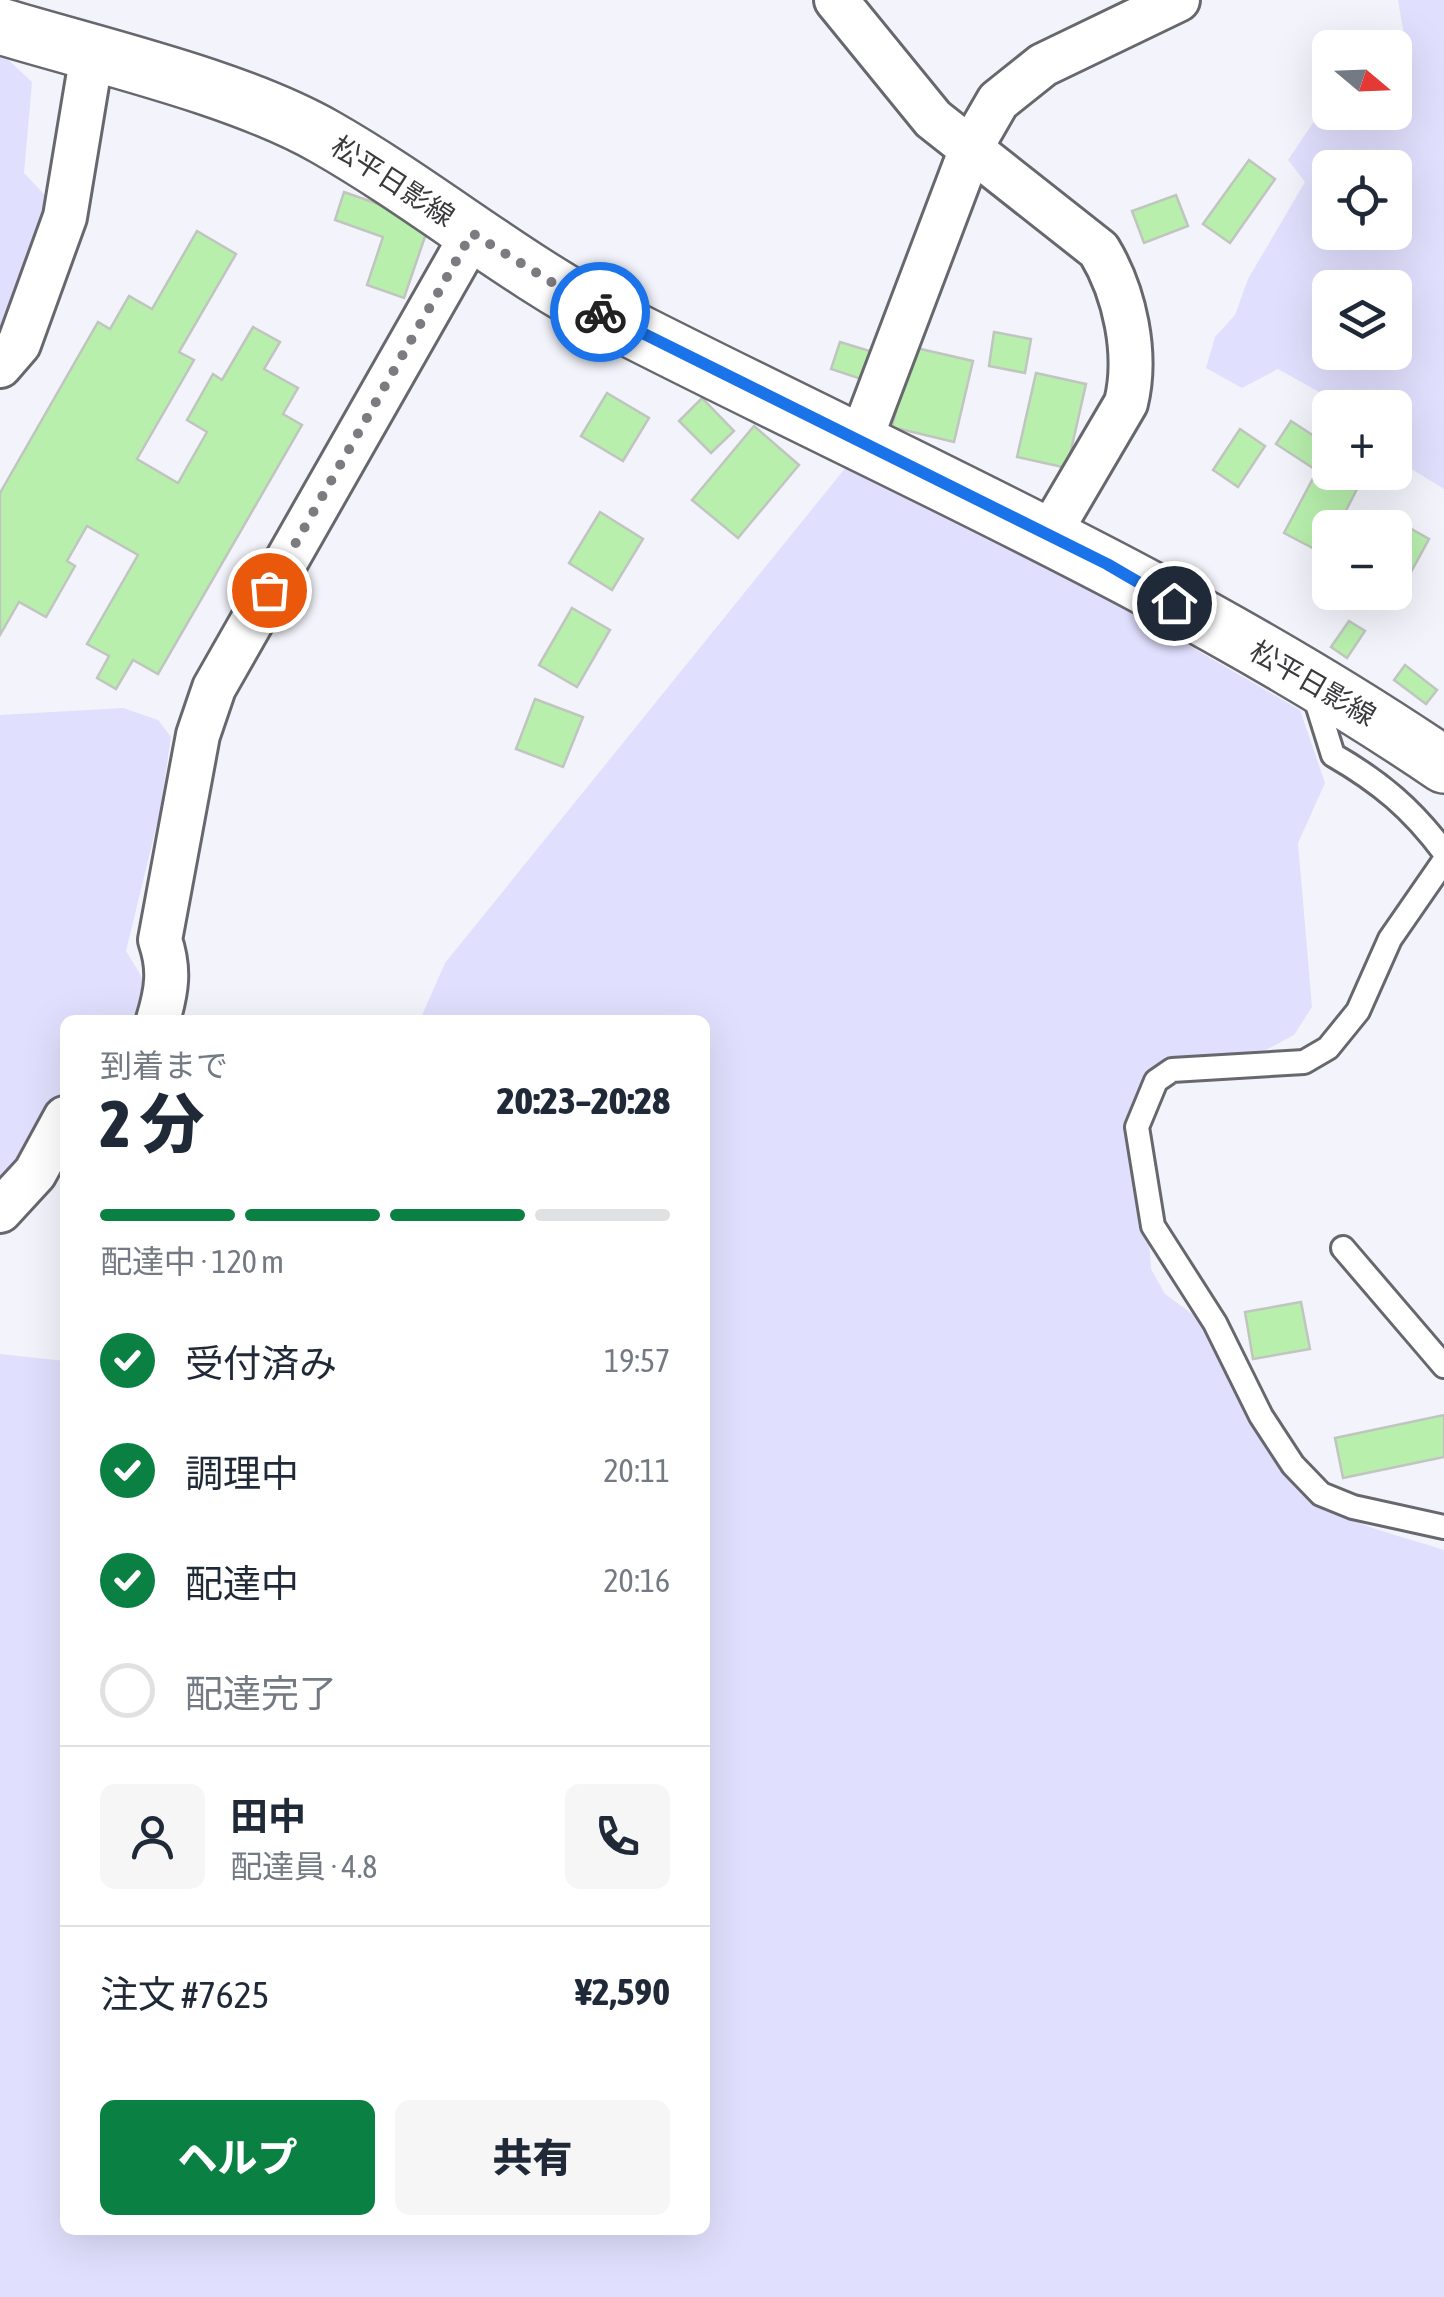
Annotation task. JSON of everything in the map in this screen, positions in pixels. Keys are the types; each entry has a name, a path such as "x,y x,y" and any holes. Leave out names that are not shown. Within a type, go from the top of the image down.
{"street":[{"path":"836,0 933,119 1100,250 1112,271 1130,342 1132,379 1126,403 1048,536"},
{"path":"859,444 972,146 998,101 1043,66 1178,0"},
{"name":"松平日影線","path":"0,26 221,94 321,135 547,284 859,444 1107,564 1310,680 1444,765"},
{"path":"0,366 18,344 65,217 92,54"},
{"path":"160,1015 167,993 168,963 160,940 198,734 214,688 472,233"},
{"path":"0,1211 35,1173 60,1127"}],"lane":[{"path":"1310,680 1333,755 1377,780 1415,812 1444,852"},
{"path":"1444,861 1390,939 1358,1011 1328,1048 1304,1062 1172,1070 1156,1081 1137,1127 1153,1226 1216,1323 1261,1416 1292,1465 1321,1494 1353,1507 1444,1526"},
{"path":"1342,1248 1444,1366"}],"shaded area":[{"path":"1398,0 1444,0 1444,489 1412,469 1412,390 1316,390 1278,369 1242,388 1206,368 1215,337 1235,315 1248,279 1305,182 1288,160 1312,124 1312,130 1412,130 1412,30 1403,30"},
{"path":"0,52 32,82 24,173 53,204 0,353"},
{"path":"851,461 1115,595 1169,634 1300,710 1325,783 1298,843 1312,1007 1294,1035 1260,1053 1186,1058 1139,1096 1151,1269 1165,1294 1207,1325 1290,1478 1342,1515 1444,1550 1444,2297 0,2297 0,1354 60,1360 60,2235 710,2235 710,1015 422,1015 445,963"},
{"path":"123,708 158,720 171,737 160,811 126,951 152,994 150,1015 60,1015 60,1113 0,1200 0,715"}],"building":[{"path":"1249,160 1275,179 1230,243 1203,224"},
{"path":"344,192 430,222 404,298 367,285 383,237 335,220"},
{"path":"1176,195 1188,226 1144,243 1132,211"},
{"path":"197,231 236,254 179,352 194,360 137,459 178,483 207,432 187,420 213,374 222,380 253,327 280,342 264,369 298,388 283,414 302,425 158,674 133,660 116,689 97,678 109,656 87,644 138,555 87,526 67,561 75,566 46,617 19,602 0,635 0,493 98,322 110,329 129,296 152,309"},
{"path":"994,332 1031,339 1025,373 989,366"},
{"path":"840,342 873,352 864,380 831,369"},
{"path":"912,347 973,361 954,442 892,427"},
{"path":"1036,373 1086,384 1067,468 1017,457"},
{"path":"607,393 649,418 623,461 581,436"},
{"path":"702,398 734,431 711,453 679,421"},
{"path":"1291,421 1312,435 1312,467 1276,444"},
{"path":"754,426 799,465 738,538 692,500"},
{"path":"1240,429 1265,446 1238,487 1213,470"},
{"path":"1312,480 1312,490 1356,490 1346,510 1312,510 1312,548 1284,533"},
{"path":"600,512 643,539 612,590 569,563"},
{"path":"1412,529 1429,539 1412,570"},
{"path":"572,608 610,630 577,687 539,665"},
{"path":"1349,621 1365,631 1347,658 1331,647"},
{"path":"1405,665 1437,690 1426,704 1394,680"},
{"path":"535,699 583,717 563,767 516,749"},
{"path":"1301,1302 1310,1349 1253,1359 1245,1312"},
{"path":"1444,1415 1444,1457 1343,1478 1335,1438"}],"way so far":[{"path":"269,590 472,233 547,284 600,312"}],"route":[{"path":"600,312 1107,564 1174,603"}]}
